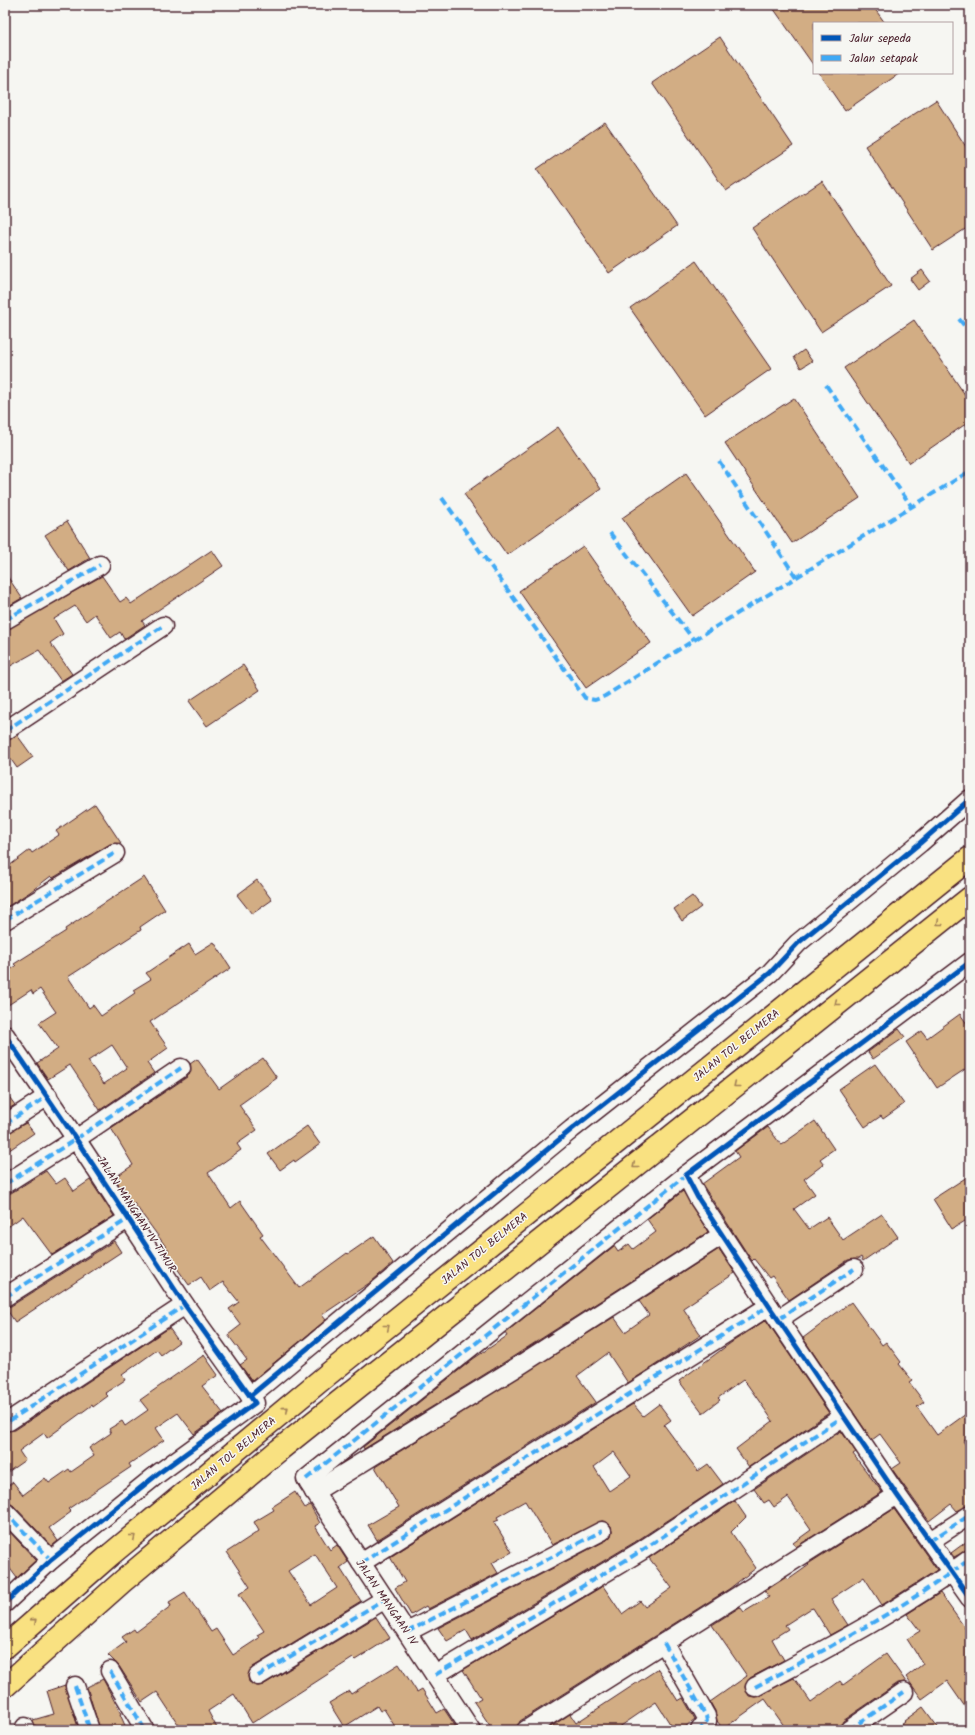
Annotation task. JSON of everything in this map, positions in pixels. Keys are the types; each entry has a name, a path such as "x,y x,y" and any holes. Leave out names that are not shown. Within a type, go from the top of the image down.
{"highway":[{"name":"JALAN TOL BELMERA","path":"5,1647 110,1555 327,1374 970,858"},
{"path":"5,1686 123,1581 279,1450 970,898"}],"street":[{"path":"5,620 100,565"},
{"path":"5,731 164,626"},
{"path":"5,1603 51,1560 253,1400 560,1139 770,973 798,943 920,843 970,799"},
{"path":"5,920 114,853"},
{"path":"308,1482 686,1175 970,962"},
{"name":"JALAN MANGAAN IV TIMUR","path":"6,1041 48,1096 185,1305 253,1400"},
{"path":"5,1184 76,1139 181,1068"},
{"path":"5,1124 48,1096"},
{"path":"686,1175 698,1198 774,1313 897,1495 970,1598"},
{"path":"5,1298 128,1219"},
{"path":"308,1482 517,1367 722,1235"},
{"path":"360,1563 774,1313 854,1269"},
{"path":"9,1421 185,1305"},
{"path":"435,1675 641,1551 844,1416"},
{"name":"JALAN MANGAAN IV","path":"308,1482 471,1730"},
{"path":"526,1730 897,1495"},
{"path":"5,1512 51,1560"},
{"path":"930,1540 970,1515"},
{"path":"407,1632 602,1531"},
{"path":"755,1687 848,1637 951,1573 970,1559"},
{"path":"258,1676 384,1599"},
{"path":"664,1643 706,1716 707,1722 700,1730"},
{"path":"110,1671 145,1730"},
{"path":"75,1686 90,1730"},
{"path":"849,1730 904,1692"}],"building":[{"path":"771,5 872,5 884,22 813,22 813,65"},
{"path":"720,37 793,146 726,191 652,83"},
{"path":"820,74 899,74 845,111"},
{"path":"936,100 970,153 970,226 933,250 865,146"},
{"path":"605,122 677,226 609,273 537,169"},
{"path":"822,181 891,286 821,332 752,228"},
{"path":"696,261 771,369 705,415 630,308"},
{"path":"922,270 930,281 918,290 910,279"},
{"path":"914,320 970,402 970,421 909,463 844,368"},
{"path":"804,350 812,361 801,368 794,357"},
{"path":"794,398 860,498 792,543 725,443"},
{"path":"558,427 601,489 507,555 464,494"},
{"path":"686,473 755,572 692,616 622,518"},
{"path":"67,521 90,558 69,571 45,535"},
{"path":"583,546 651,643 586,688 519,591"},
{"path":"212,550 223,566 142,621 145,625 124,639 120,632 111,638 95,614 86,621 75,606 54,619 63,634 50,643 72,674 61,681 39,650 5,669 5,630 102,576 120,602 126,598 131,604"},
{"path":"5,573 22,598 5,608"},
{"path":"243,665 260,690 207,726 189,701"},
{"path":"17,735 33,757 17,768 5,751 5,741"},
{"path":"95,804 121,843 110,844 53,878 51,876 5,908 5,869 30,850 32,853 59,835 56,831"},
{"path":"144,877 165,910 140,927 141,930 68,977 89,1008 93,1005 101,1016 135,993 133,990 151,979 146,973 189,944 195,954 214,942 231,968 150,1022 168,1048 147,1063 154,1073 100,1110 70,1065 48,1079 37,1063 58,1049 39,1023 56,1012 40,989 33,994 31,990 5,1007 5,973 16,966 14,964 66,931 65,929","holes":["112,1045 127,1068 104,1084 88,1061"]},
{"path":"257,880 272,900 252,914 237,895"},
{"path":"692,896 701,907 682,921 674,909"},
{"path":"960,1014 970,1028 970,1066 937,1088 906,1042 922,1031 927,1038"},
{"path":"899,1029 905,1037 873,1059 868,1052"},
{"path":"263,1058 277,1078 239,1105 257,1130 237,1144 241,1150 208,1173 231,1208 240,1201 263,1234 260,1236 299,1288 347,1253 348,1254 374,1236 393,1263 371,1282 322,1315 326,1320 252,1381 240,1365 247,1360 228,1335 241,1325 229,1309 239,1302 223,1282 210,1291 201,1277 189,1285 166,1253 169,1251 134,1203 132,1205 114,1178 133,1165 111,1128 187,1077 191,1072 190,1064 197,1059 219,1089"},
{"path":"875,1064 904,1104 883,1119 881,1116 865,1127 839,1089"},
{"path":"5,1091 15,1105 5,1111"},
{"path":"815,1121 834,1149 820,1159 824,1164 804,1179 815,1194 794,1209 809,1229 827,1217 843,1240 882,1214 898,1237 863,1261 861,1257 858,1259 848,1260 789,1300 772,1276 769,1278 754,1259 752,1261 702,1184 739,1157 735,1151 768,1127 781,1145"},
{"path":"26,1123 34,1133 5,1153 5,1134"},
{"path":"307,1126 320,1144 295,1162 294,1160 280,1170 268,1154"},
{"path":"46,1171 56,1184 65,1178 74,1191 90,1180 114,1216 52,1255 23,1216 5,1229 5,1194 11,1193"},
{"path":"970,1175 970,1218 952,1229 933,1199"},
{"path":"683,1191 708,1232 511,1358 364,1449 363,1447 473,1359 507,1336 505,1333 614,1246 618,1252 629,1244 633,1249 656,1232 647,1219"},
{"path":"114,1241 121,1252 15,1322 5,1307 11,1306"},
{"path":"719,1249 735,1273 683,1308 701,1335 628,1383 608,1353 577,1376 596,1402 377,1540 368,1525 399,1507 375,1467 614,1317 625,1332 649,1315 639,1301"},
{"path":"851,1302 882,1345 886,1342 901,1362 899,1364 912,1380 909,1382 924,1402 917,1407 937,1435 970,1411 970,1435 963,1441 970,1451 970,1505 957,1511 951,1504 929,1521 892,1469 901,1463 880,1434 872,1440 803,1338"},
{"path":"766,1320 829,1413 749,1467 736,1449 773,1421 747,1384 743,1380 718,1398 720,1400 703,1413 679,1381 732,1342"},
{"path":"169,1328 179,1342 161,1355 157,1350 122,1375 125,1380 105,1393 108,1396 93,1407 92,1405 47,1438 44,1433 19,1451 25,1460 5,1474 5,1431 15,1430"},
{"path":"204,1355 218,1375 202,1386 223,1413 194,1434 178,1413 156,1428 164,1440 129,1464 131,1467 68,1509 71,1512 49,1528 58,1541 52,1546 13,1505 5,1502 5,1488 13,1482 23,1495 45,1478 49,1483 69,1469 71,1472 94,1456 89,1448 111,1433 109,1429 122,1421 125,1426 148,1410 140,1400"},
{"path":"633,1404 643,1416 659,1404 671,1420 664,1425 698,1471 708,1464 723,1484 635,1542 472,1640 466,1630 447,1641 438,1628 607,1540 611,1536 611,1526 607,1522 602,1521 552,1545 525,1501 497,1517 499,1520 494,1522 512,1552 492,1563 498,1573 428,1609 426,1606 411,1615 395,1588 405,1582 390,1557","holes":["614,1452 631,1476 609,1491 594,1467"]},
{"path":"841,1431 856,1452 853,1454 882,1492 796,1547 793,1543 811,1530 788,1497 774,1507 769,1500 764,1503 754,1489"},
{"path":"295,1492 305,1508 310,1505 320,1523 315,1526 330,1550 337,1545 348,1562 340,1568 361,1601 253,1667 248,1676 249,1682 258,1686 263,1685 376,1617 390,1638 355,1660 353,1658 252,1723 234,1694 208,1711 218,1730 182,1730 157,1692 142,1702 119,1666 108,1655 126,1642 122,1637 134,1629 136,1632 171,1606 169,1602 185,1592 211,1632 216,1629 233,1655 259,1638 257,1635 264,1631 239,1594 250,1587 227,1552 259,1531 254,1522 274,1510 272,1507","holes":["315,1554 337,1588 311,1605 288,1571"]},
{"path":"735,1501 746,1517 731,1532 756,1568 729,1589 520,1721 516,1730 493,1730 474,1702 481,1698 463,1670 603,1586 622,1614 640,1601 645,1607 672,1588 649,1558"},
{"path":"894,1509 937,1570 882,1605 864,1577 831,1599 848,1625 830,1635 813,1608 810,1609 785,1625 788,1629 772,1639 784,1660 750,1678 745,1687 749,1696 755,1697 794,1678 811,1702 840,1681 843,1685 886,1654 906,1682 898,1683 843,1721 839,1730 787,1730 765,1699 723,1729 717,1721 715,1711 710,1702 747,1676 712,1625 740,1607 744,1612 769,1597 765,1591 786,1577 788,1580 809,1565 808,1564"},
{"path":"5,1527 36,1560 17,1578 5,1562"},
{"path":"970,1539 970,1549 954,1557 951,1553"},
{"path":"940,1593 970,1635 970,1714 947,1681 922,1699 906,1677 923,1664 907,1639 920,1631 907,1614"},
{"path":"399,1664 417,1692 422,1689 437,1713 444,1709 458,1730 397,1730 384,1709 380,1711 377,1706 344,1727 329,1703 349,1691 351,1694"},
{"path":"658,1669 678,1701 683,1698 695,1719 681,1730 674,1730 656,1702 615,1730 546,1730 570,1714 576,1723"},
{"path":"103,1679 121,1714 127,1730 100,1730 87,1687"},
{"path":"65,1685 79,1730 36,1730 33,1720 54,1714 47,1691"},
{"path":"923,1707 940,1730 894,1730 905,1722 904,1721"}],"marked path":[{"path":"959,319 970,333"},
{"path":"826,385 912,507"},
{"path":"719,461 796,577"},
{"path":"442,498 585,698 595,700 605,696 970,471"},
{"path":"610,533 694,640"},
{"path":"5,620 100,565"},
{"path":"5,731 163,626"},
{"path":"5,920 115,853"},
{"path":"5,1184 76,1139 181,1068"},
{"path":"5,1124 48,1096"},
{"path":"306,1479 686,1175"},
{"path":"5,1297 128,1219"},
{"path":"779,1319 854,1269"},
{"path":"9,1421 185,1305"},
{"path":"361,1563 769,1306"},
{"path":"435,1675 641,1551 844,1416"},
{"path":"5,1512 51,1560"},
{"path":"930,1541 970,1515"},
{"path":"407,1632 602,1531"},
{"path":"755,1687 837,1643 892,1611 970,1559"},
{"path":"258,1676 385,1599"},
{"path":"664,1643 706,1716 707,1721 700,1730"},
{"path":"110,1671 145,1730"},
{"path":"75,1686 90,1730"},
{"path":"849,1730 904,1692"}],"cycle path":[{"path":"250,1396 572,1129 770,973 798,943 920,843 970,799"},
{"path":"970,962 686,1175 698,1198 769,1306 897,1495 970,1598"},
{"path":"5,1035 76,1139 185,1305 255,1403 159,1473 51,1560 5,1603"}]}
